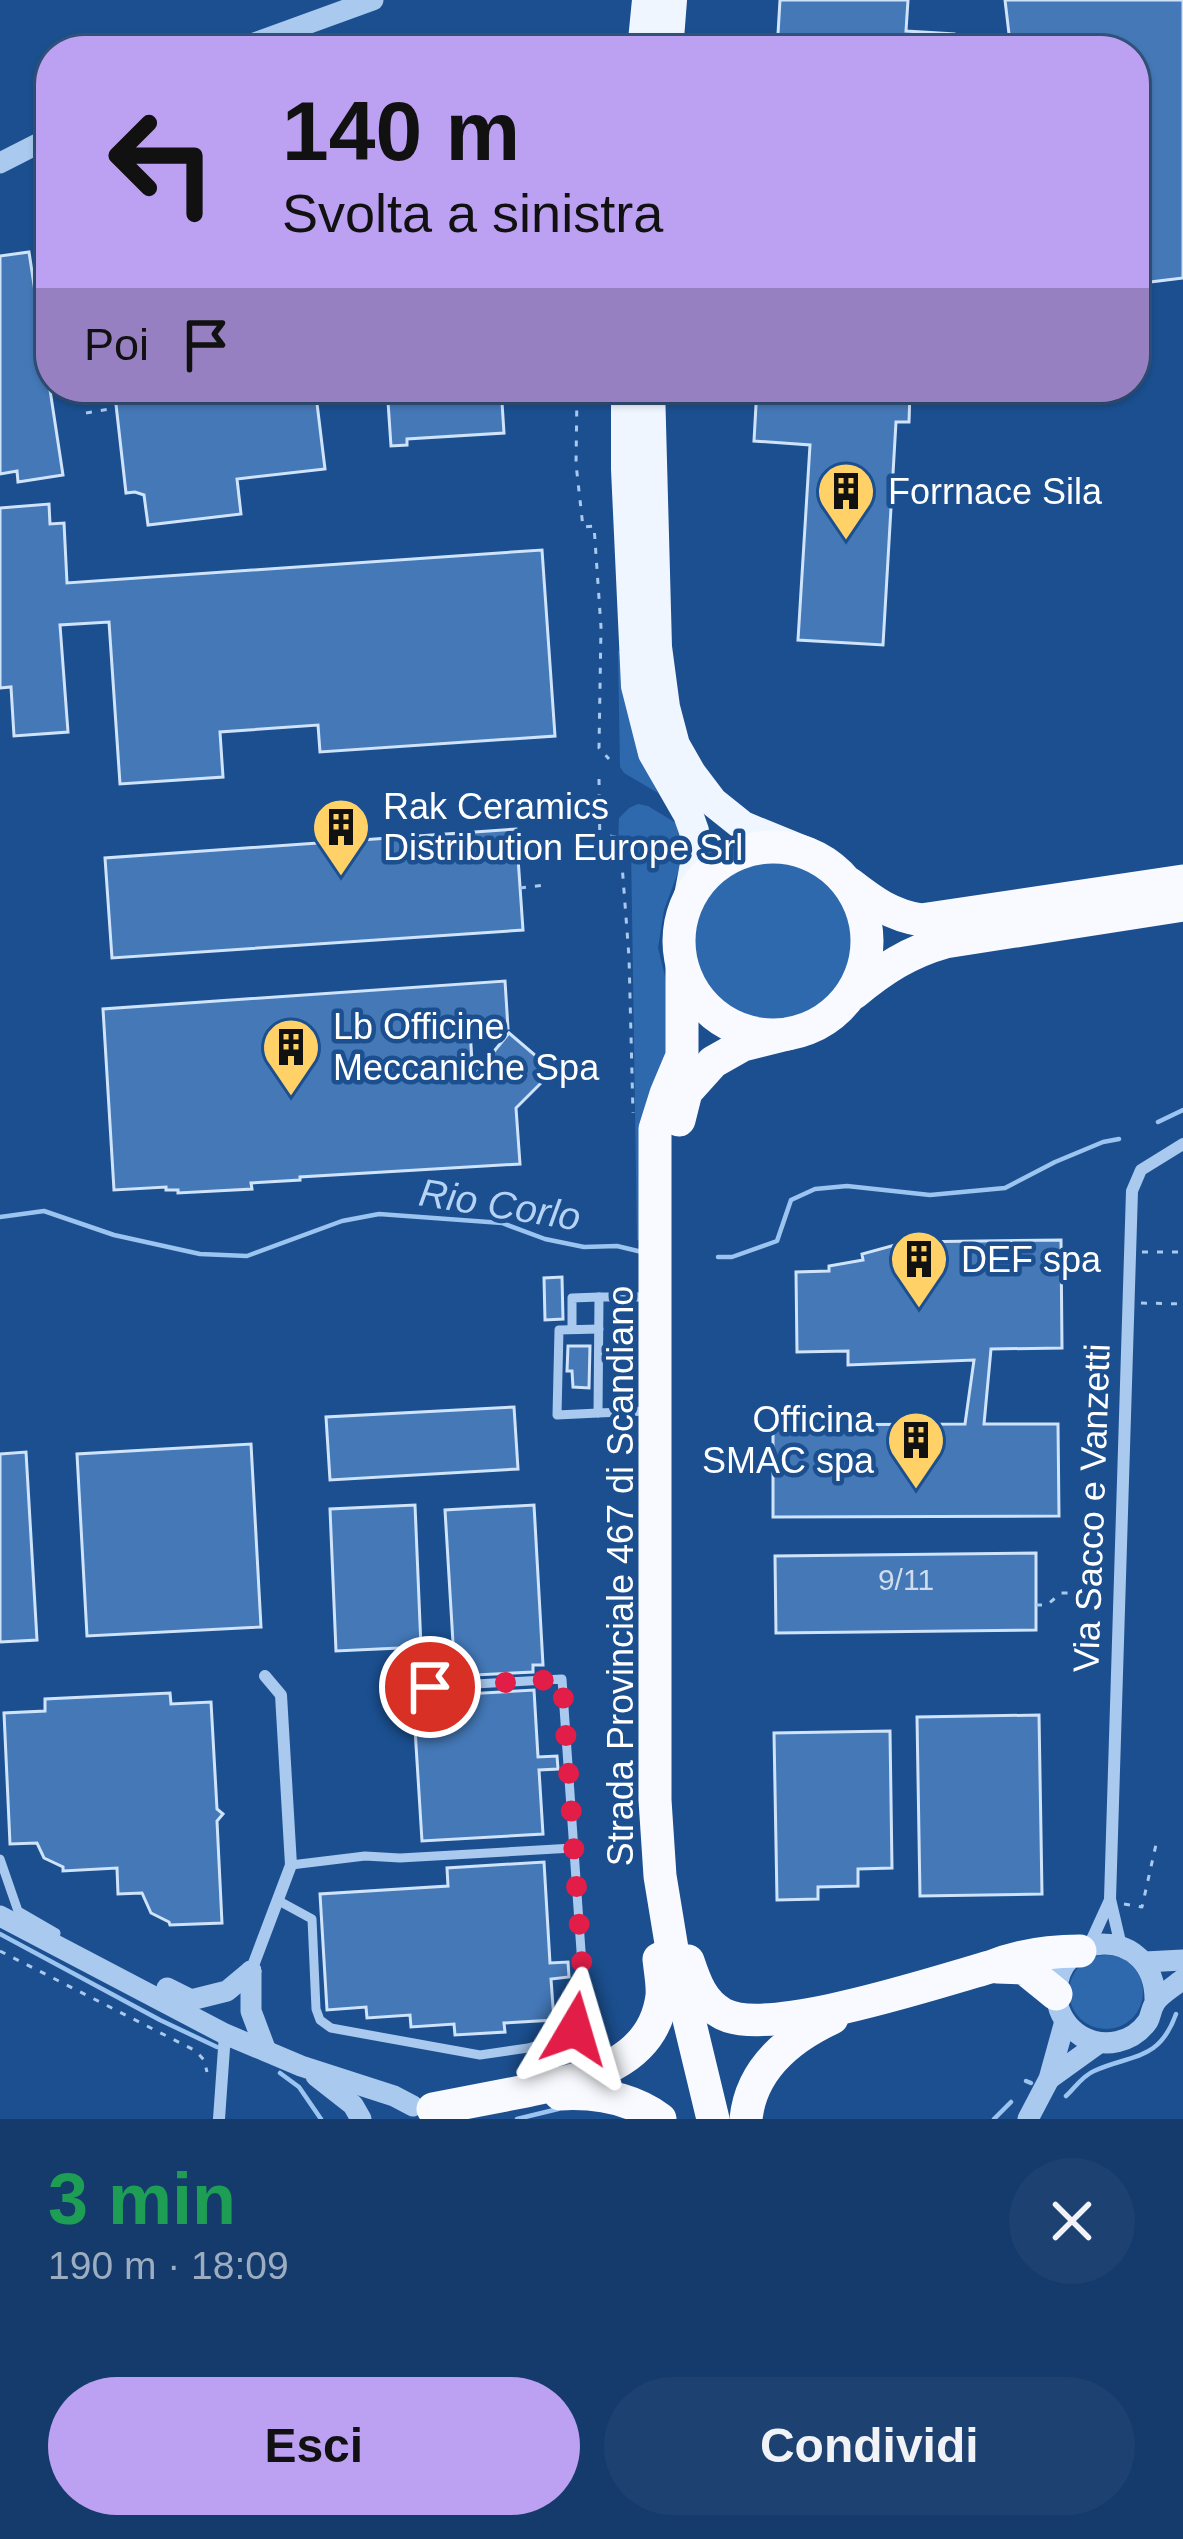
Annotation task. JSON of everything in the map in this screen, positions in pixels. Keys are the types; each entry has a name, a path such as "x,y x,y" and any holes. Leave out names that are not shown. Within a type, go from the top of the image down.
{"highway":[{"path":"654,1129 682,1056 682,914 705,875 727,857 752,848 781,846 809,853 881,908 921,920 1183,881"},
{"path":"847,882 860,902 867,929 862,972 849,998"},
{"path":"654,1129 713,1062 743,1045 813,1027 874,976 917,950 1183,905"},
{"path":"682,966 694,993 715,1016 743,1030 788,1034"},
{"name":"Strada Provinciale 467 di Scandiano","path":"654,1129 661,1755"},
{"name":"Strada Provinciale 467 di Scandiano","path":"654,1129 660,1876 672,1949 713,2119"},
{"path":"661,1755 685,1951 698,1991 720,2013 745,2021 772,2020 866,2002 1009,1959 1084,1949"},
{"path":"432,2112 581,2080 623,2059 652,2027 662,1996 650,1872 648,1777 661,1755"},
{"path":"989,1967 1024,1968 1061,2007"},
{"path":"746,2119 761,2074 777,2053 804,2031 866,2002"},
{"path":"493,2119 516,2103 577,2093 628,2102 660,2119"}],"main road":[{"path":"643,36 647,0"},
{"path":"669,36 672,0"},
{"path":"626,402 636,686 653,753 694,831 696,859 689,896"},
{"path":"650,402 657,647 664,707 675,745 713,802 743,826 809,853"}],"street":[{"path":"273,36 373,0"},
{"path":"630,36 634,0"},
{"path":"0,163 36,145"},
{"name":"Via Sacco e Vanzetti","path":"1120,1946 1116,1901 1132,1191 1141,1170 1183,1144"},
{"path":"265,1676 281,1695 291,1865 250,1971 251,2011 266,2051"},
{"name":"Via Sacco e Vanzetti","path":"1084,1949 1116,1901"},
{"path":"0,1916 225,2034 432,2112"},
{"path":"1028,2119 1049,2079 1062,1969 1084,1949 1100,1944 1120,1946 1144,1962 1156,1988 1148,2020 1118,2042 1100,2043 1074,2032 1061,2007"},
{"path":"1144,1962 1183,1960"},
{"path":"144,1992 157,1983 191,2000 227,1991 250,1971"},
{"path":"1155,2002 1183,1979"},
{"path":"219,2119 227,1991"},
{"path":"225,2034 251,2011"},
{"path":"1049,2079 1100,2043"},
{"path":"301,2066 352,2104 361,2119"},
{"path":"388,2116 432,2112"}],"lane":[{"path":"598,1413 599,1297"},
{"path":"572,1329 572,1298 657,1297"},
{"path":"599,1329 559,1330 557,1415 656,1411"},
{"path":"279,1901 312,1918 316,2009 320,2020 332,2028 480,2055 528,2048 575,2029 585,2008 562,1679 389,1689"},
{"path":"291,1865 364,1856 573,1848"},
{"path":"0,1859 18,1911 56,1934 54,1945"}],"path":[{"path":"577,402 576,464 583,527 594,526 601,627 599,748 609,759"},
{"path":"86,412 116,408"},
{"path":"598,779 600,850"},
{"path":"610,836 620,838 629,957 654,1129"},
{"path":"520,888 546,885"},
{"path":"1140,1252 1183,1252"},
{"path":"1139,1303 1183,1304"},
{"path":"1036,1605 1047,1605 1061,1593 1092,1592"},
{"path":"1116,1901 1142,1907 1156,1840"},
{"path":"0,1951 196,2051 204,2060 206,2087"}],"shaded area":[{"path":"618,651 622,651 647,771 658,793 620,767"},
{"path":"638,804 676,823 683,846 658,948 672,1004 649,1240 637,1240 631,847 618,845 619,818"},
{"path":"772,857 804,864 831,882 849,909 856,941 849,973 831,1000 804,1018 772,1025 740,1018 713,1000 695,973 688,941 695,909 713,882 740,864"},
{"path":"1106,1955 1132,1966 1143,1992 1132,2018 1106,2029 1080,2018 1069,1992 1080,1966"}],"building":[{"path":"780,0 908,0 906,31 954,34 954,36 778,36"},
{"path":"1005,0 1183,0 1183,278 1150,282 1149,36 1009,36"},
{"path":"29,252 36,298 36,402 52,402 63,475 18,482 17,471 0,474 0,256"},
{"path":"116,402 317,402 325,469 237,479 241,514 148,525 144,495 126,493"},
{"path":"388,402 502,402 504,433 407,439 407,445 391,446"},
{"name":"Forrnace Sila","path":"756,402 910,402 909,422 896,422 883,645 798,640 810,445 754,441"},
{"path":"49,504 50,524 64,523 67,583 542,550 555,736 320,752 318,725 220,732 223,777 120,784 109,622 60,625 68,732 14,736 11,687 0,688 0,508"},
{"name":"Rak Ceramics Distribution Europe Srl","path":"516,829 523,930 112,958 105,858"},
{"name":"Lb Officine Meccaniche Spa","path":"505,981 508,1028 470,1030 473,1077 509,1033 543,1062 544,1080 516,1108 520,1164 300,1177 251,1183 252,1189 114,1190 103,1009"},
{"path":"1061,1240 1062,1348 991,1349 984,1424 1058,1424 1059,1516 773,1517 773,1425 965,1424 974,1360 848,1365 848,1351 797,1352 796,1272 829,1271 829,1266 863,1260 862,1254 906,1242"},
{"path":"562,1277 563,1319 545,1320 544,1278"},
{"path":"568,1346 590,1346 589,1388 573,1387 572,1371 567,1371"},
{"path":"514,1407 518,1469 330,1480 326,1417"},
{"path":"251,1444 261,1627 87,1636 77,1454"},
{"path":"26,1452 37,1640 0,1642 0,1454"},
{"path":"415,1505 421,1647 336,1651 330,1509"},
{"path":"534,1505 543,1665 533,1665 533,1672 455,1676 445,1510"},
{"path":"1036,1553 1036,1630 776,1633 775,1556"},
{"path":"534,1690 538,1757 557,1756 558,1769 539,1770 543,1834 422,1841 413,1697"},
{"path":"170,1693 171,1704 211,1702 217,1809 223,1814 217,1821 222,1923 170,1925 151,1913 142,1893 118,1894 117,1868 63,1871 44,1858 37,1843 10,1844 4,1713 45,1711 45,1699"},
{"path":"1039,1715 1042,1894 920,1896 917,1717"},
{"path":"890,1731 892,1868 858,1869 858,1886 818,1887 818,1899 777,1900 774,1733"},
{"path":"544,1862 550,1963 568,1962 569,1977 551,1979 554,2020 504,2023 505,2032 455,2035 454,2024 411,2027 410,2015 367,2018 366,2007 327,2010 320,1894 448,1886 447,1868"}],"waterway":[{"name":"Rio Corlo","path":"1158,1122 1183,1110"},
{"name":"Rio Corlo","path":"718,1257 732,1257 777,1241 791,1200 815,1189 847,1186 930,1195 1005,1188 1055,1162 1119,1139"},
{"name":"Rio Corlo","path":"0,1217 44,1211 114,1235 200,1254 247,1256 342,1221 379,1214 502,1223 545,1239 642,1252"},
{"path":"0,1934 217,2047"},
{"path":"1066,2096 1090,2073 1152,2049 1176,2014"},
{"path":"280,2073 299,2087 321,2119"},
{"path":"1026,2081 1031,2083"},
{"path":"994,2119 1011,2102"},
{"path":"517,2119 558,2109"}],"place":[{"name":"Forrnace Sila","path":"846,542"},
{"name":"Rak Ceramics Distribution Europe Srl","path":"341,878"},
{"name":"Lb Officine Meccaniche Spa","path":"291,1098"},
{"name":"DEF spa","path":"919,1310"},
{"name":"Officina SMAC spa","path":"916,1491"}],"route":[{"path":"430,1687 562,1679 585,2008 575,2029"}]}
